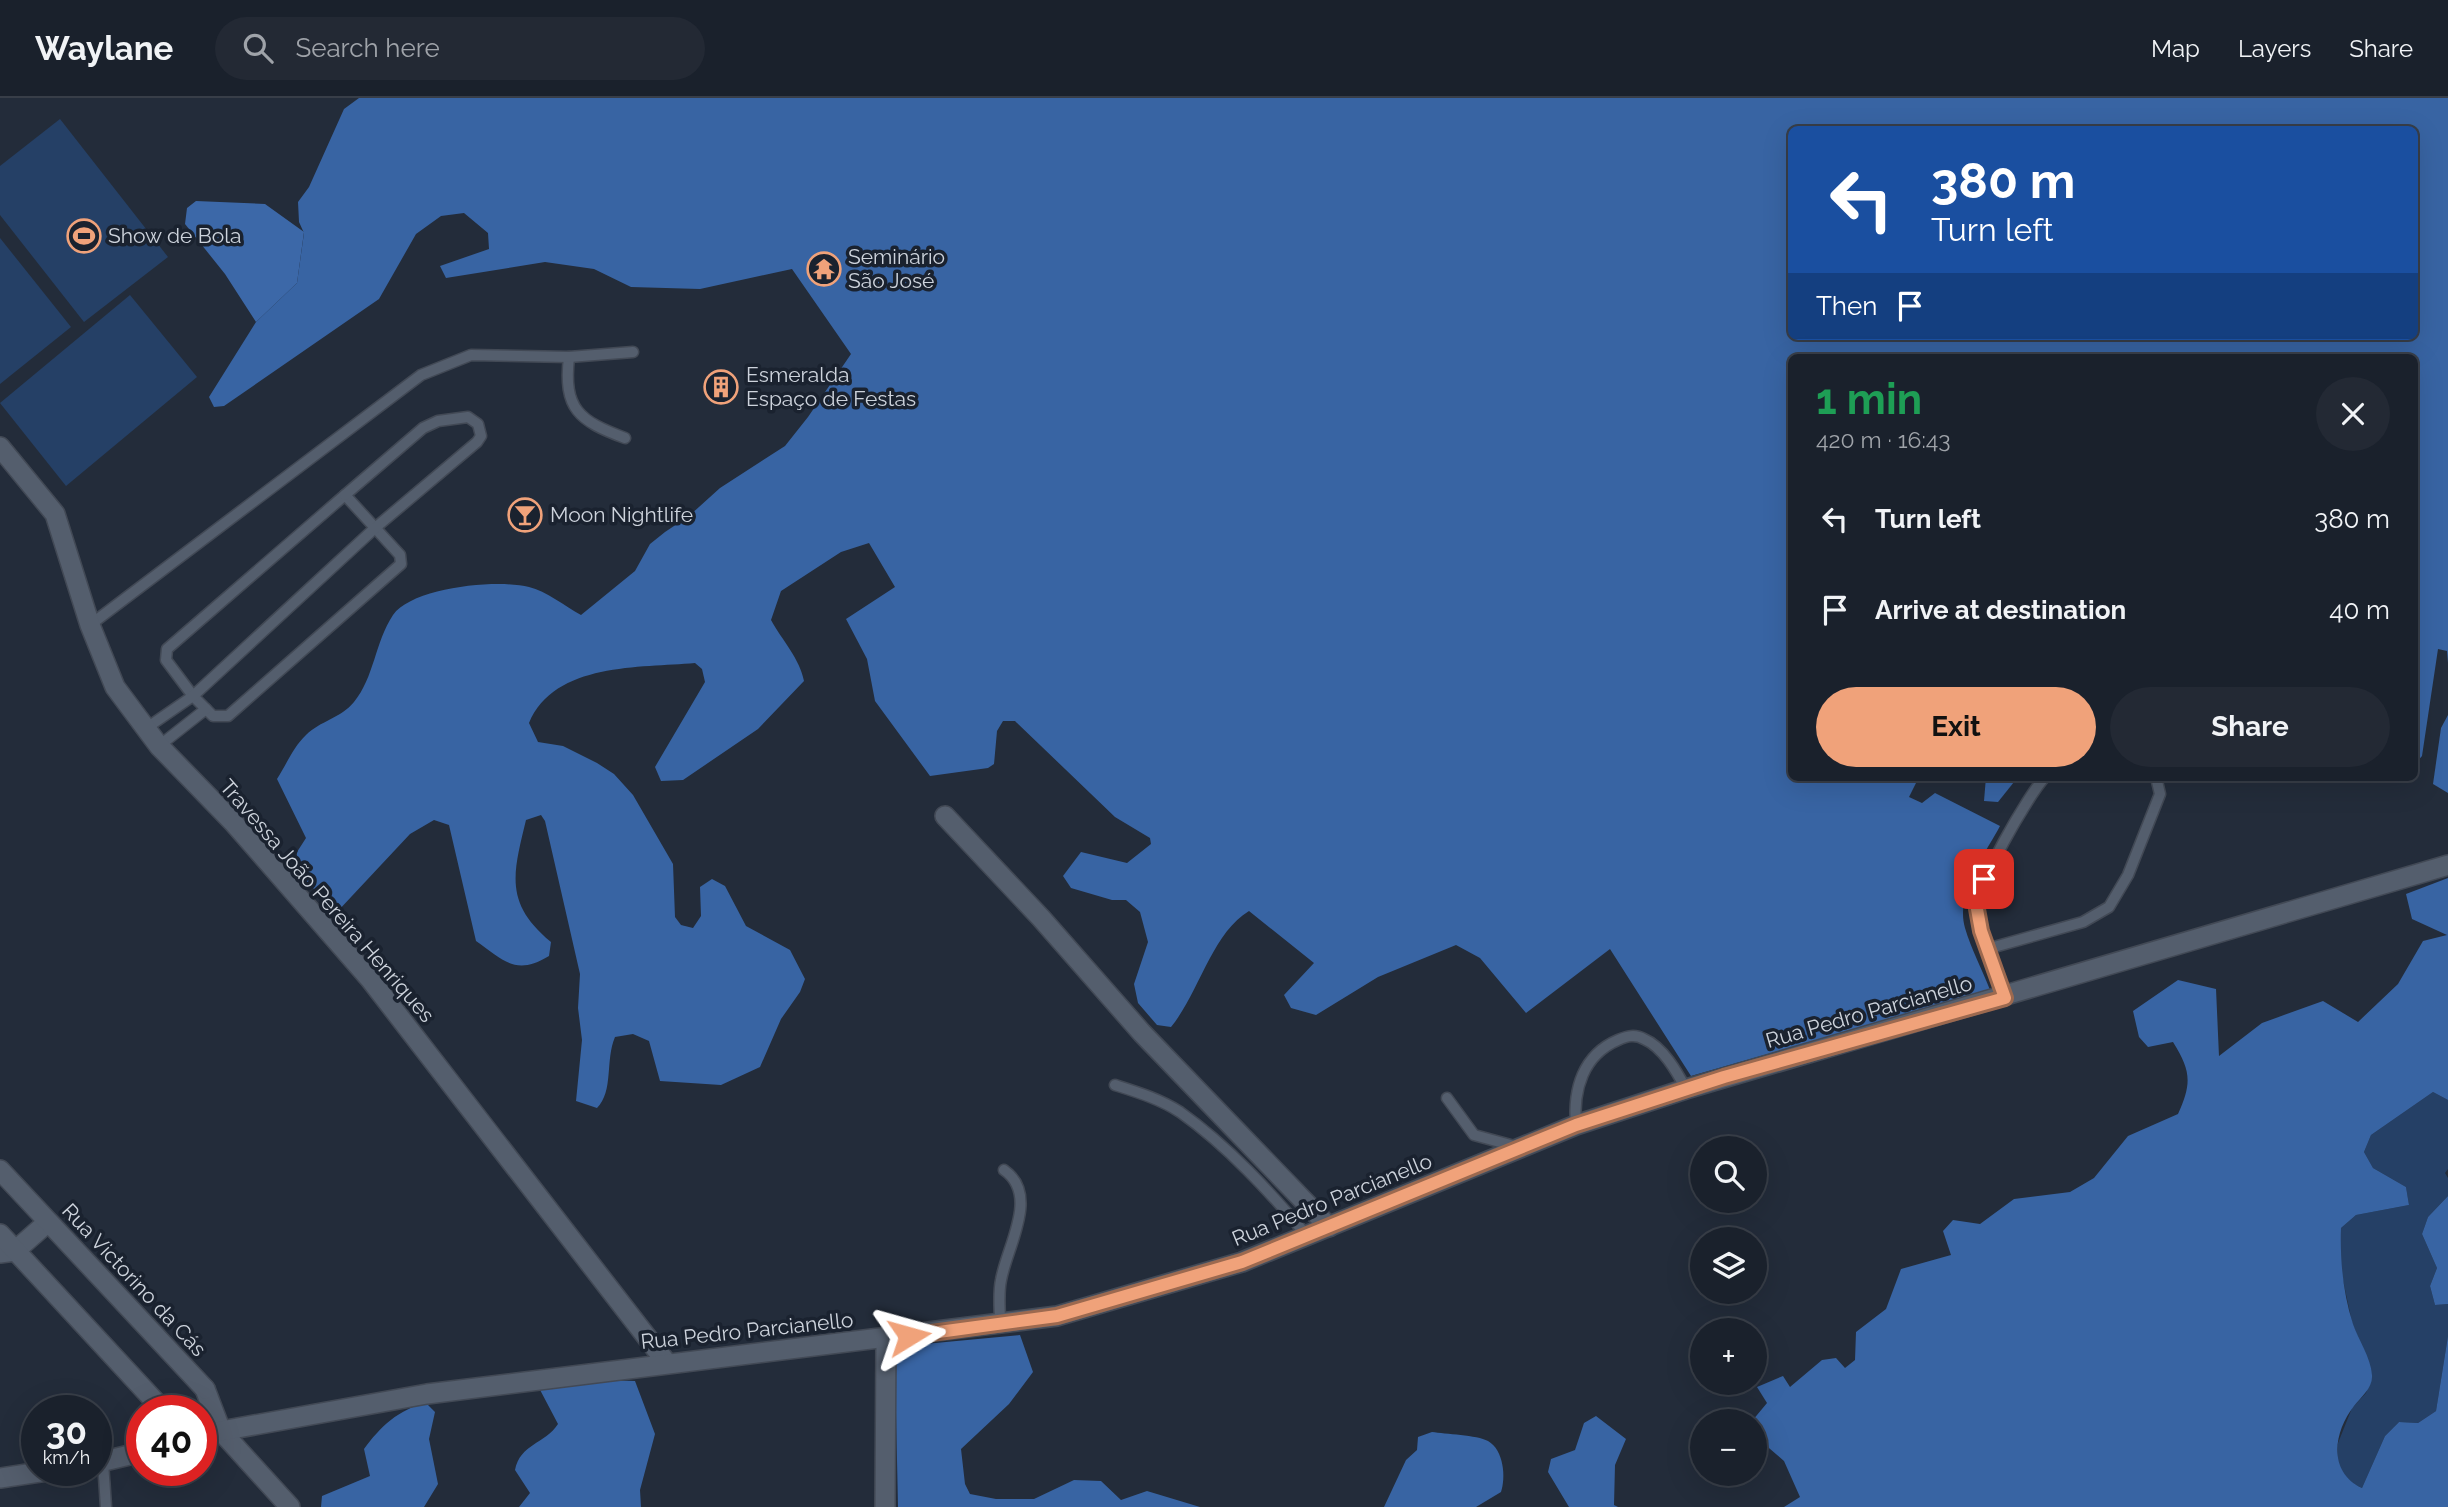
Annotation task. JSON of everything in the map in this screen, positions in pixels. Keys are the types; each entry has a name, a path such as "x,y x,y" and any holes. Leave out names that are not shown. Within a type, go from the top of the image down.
{"street":[{"name":"Travessa João Pereira Henriques","path":"0,447 55,514 90,625 115,687 145,729 233,822 370,979 666,1362"},
{"path":"945,816 1041,918 1142,1033 1329,1227"},
{"name":"Rua Pedro Parcianello","path":"217,1432 427,1394 666,1362 886,1339 1057,1316 1242,1262 1576,1125 1686,1089 2005,998 2448,865"},
{"name":"Rua Victorino da Cás","path":"0,1170 205,1389 221,1431 290,1507"},
{"path":"7,1252 48,1222"},
{"path":"0,1234 7,1252 148,1395"},
{"path":"886,1339 886,1507"},
{"path":"217,1430 221,1431"},
{"path":"0,1478 21,1475"}],"lane":[{"path":"90,625 421,375 471,355 569,357 633,352"},
{"path":"569,357 566,387 582,417 593,426 625,438"},
{"path":"145,729 193,695 375,528 477,442 481,430 478,424 468,417 438,421 423,428 345,495 167,649 166,660 193,695 214,716 228,716 401,564 400,555 375,528 345,495"},
{"path":"159,746 206,709"},
{"path":"2005,998 1987,949 1977,909 1984,879 2043,781"},
{"path":"1987,949 2083,922 2109,907 2128,876 2160,794 2157,781"},
{"path":"1576,1125 1579,1081 1589,1060 1603,1046 1629,1035 1644,1038 1659,1051 1676,1071 1686,1089"},
{"path":"1115,1085 1156,1099 1180,1112 1270,1193 1308,1237"},
{"path":"1447,1098 1474,1135 1520,1148"},
{"path":"1000,1323 1000,1284 1018,1225 1021,1189 1014,1177 1004,1170"},
{"path":"103,1486 106,1507"}],"shaded area":[{"path":"359,98 2448,98 2448,663 2447,651 2438,649 2422,756 2418,761 2418,354 1788,354 1788,781 1917,781 1909,797 1922,803 1935,793 2000,826 1973,875 1964,902 1963,915 1967,936 1990,990 1691,1076 1610,949 1526,1013 1480,958 1456,945 1378,977 1316,1015 1291,1008 1284,995 1314,963 1249,911 1236,921 1215,948 1190,998 1171,1027 1157,1025 1138,1003 1134,984 1148,942 1140,912 1126,900 1112,900 1071,888 1063,876 1081,852 1127,863 1151,844 1150,838 1115,817 1015,721 1003,721 997,731 994,764 988,768 930,776 875,701 867,659 846,619 895,587 869,543 841,552 781,591 771,620 795,657 804,681 758,729 683,780 661,781 655,767 705,682 702,669 695,663 625,668 578,679 558,689 541,703 529,723 538,742 563,746 597,763 614,774 633,795 673,864 675,917 681,925 693,928 701,916 700,887 712,879 725,886 746,926 790,950 805,979 800,992 781,1019 760,1067 721,1085 660,1081 649,1041 633,1034 615,1037 606,1093 597,1108 576,1101 582,1040 578,1008 580,974 545,821 541,815 526,820 518,856 516,887 525,914 551,942 549,956 528,965 511,964 476,941 449,825 434,820 410,834 337,912 296,871 297,852 306,838 277,779 306,735 354,702 366,682 387,626 403,605 437,592 457,588 515,585 542,592 581,615 635,571 650,544 689,516 720,488 785,446 851,354 792,269 700,289 631,287 594,269 545,262 446,278 440,266 489,249 488,233 464,213 441,216 416,234 379,299 224,406 214,407 209,397 256,322 297,283 304,233 299,222 298,202 309,187 344,109"},
{"name":"Show de Bola","path":"60,119 168,257 84,322 0,215 0,166"},
{"path":"196,201 265,204 304,232 297,283 256,322 225,274 185,224 187,208"},
{"path":"0,238 71,327 0,384"},
{"path":"130,295 197,377 66,486 0,403"},
{"path":"2448,715 2448,793 2433,784 2441,728"},
{"path":"1986,781 2015,781 1998,802 1984,801"},
{"path":"2448,878 2448,1100 2433,1092 2371,1135 2364,1152 2373,1168 2406,1187 2409,1205 2356,1215 2341,1228 2347,1301 2353,1324 2369,1362 2372,1380 2347,1417 2338,1440 2337,1451 2343,1472 2362,1488 2385,1436 2399,1422 2418,1423 2436,1411 2448,1336 2448,1507 1784,1507 1800,1497 1784,1461 1767,1446 1767,1409 1762,1409 1767,1403 1762,1395 1767,1395 1767,1383 1783,1376 1790,1387 1822,1360 1836,1358 1845,1368 1855,1360 1856,1332 1886,1309 1901,1269 1951,1255 1943,1231 1953,1220 1980,1224 2014,1199 2070,1192 2094,1178 2128,1136 2178,1114 2186,1094 2188,1077 2183,1061 2173,1042 2148,1047 2139,1037 2133,1011 2178,980 2216,989 2219,1056 2262,1023 2323,1001 2358,1022 2398,984 2423,941 2447,935 2412,919 2406,894"},
{"path":"2433,1092 2448,1100 2448,1169 2445,1173 2448,1178 2448,1196 2428,1217 2422,1234 2437,1268 2430,1286 2435,1305 2448,1304 2448,1336 2436,1411 2418,1423 2399,1422 2385,1436 2362,1488 2345,1480 2337,1462 2338,1443 2352,1408 2366,1393 2372,1375 2352,1322 2340,1266 2341,1228 2356,1215 2409,1205 2406,1187 2373,1168 2364,1152 2371,1135"},
{"path":"2448,1196 2448,1304 2435,1305 2430,1286 2437,1268 2422,1234 2428,1217"},
{"path":"1020,1335 1033,1372 1009,1404 961,1449 965,1484 970,1494 996,1499 1034,1499 1074,1480 1101,1481 1121,1500 1147,1491 1200,1507 898,1507 895,1365 903,1346"},
{"path":"567,1379 635,1381 655,1434 640,1490 641,1507 519,1507 530,1493 515,1470 518,1461 527,1449 547,1436 558,1424 538,1386"},
{"path":"426,1403 435,1412 429,1439 438,1484 424,1507 321,1507 322,1496 370,1476 364,1449 384,1426 399,1414"},
{"path":"1596,1416 1626,1439 1615,1465 1614,1505 1618,1507 1569,1507 1548,1472 1551,1459 1575,1450 1584,1423"},
{"path":"1432,1432 1476,1437 1493,1445 1502,1465 1501,1492 1476,1507 1384,1507 1406,1460 1417,1450 1418,1437"}],"place":[{"name":"Show de Bola","path":"84,236"},
{"name":"Seminário São José","path":"824,269"},
{"name":"Esmeralda Espaço de Festas","path":"721,387"},
{"name":"Moon Nightlife","path":"525,515"}],"route":[{"path":"909,1336 1057,1316 1242,1262 1576,1125 1724,1077 2005,998 1981,931 1977,909 1984,879"}]}
